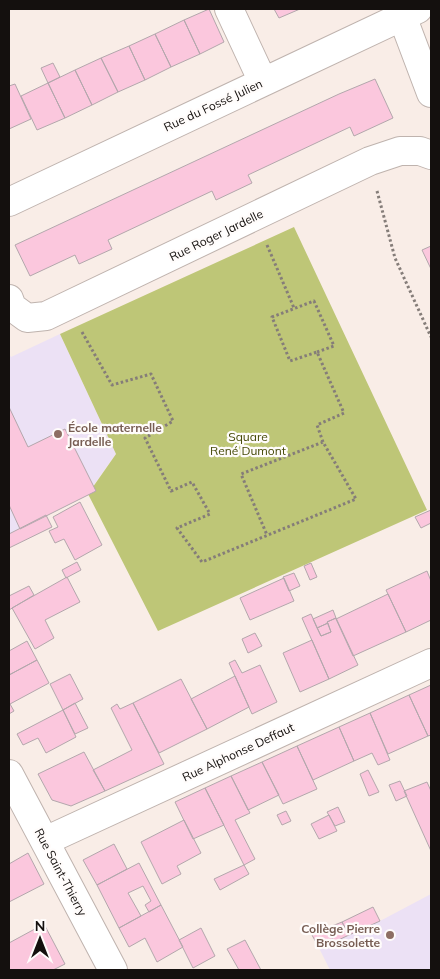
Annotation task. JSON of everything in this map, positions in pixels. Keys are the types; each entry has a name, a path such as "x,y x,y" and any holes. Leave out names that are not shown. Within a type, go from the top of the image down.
{"street":[{"path":"229,9 263,82"},
{"path":"410,12 431,93"},
{"name":"Rue du Fossé Julien","path":"9,202 410,12"},
{"name":"Rue Roger Jardelle","path":"9,299 12,307 27,318 46,316 364,164 400,151 425,153"},
{"name":"Rue Alphonse Deffaut","path":"45,841 431,662"},
{"name":"Rue Saint-Thierry","path":"9,774 113,970"}],"path":[{"path":"364,164 377,190 395,258 431,337"},
{"path":"252,218 265,240 294,308"},
{"path":"314,301 334,346 317,352 290,361 272,317 314,301"},
{"path":"66,307 112,385 151,374 173,421 145,438 171,491 192,482 210,514 177,528 202,562 356,499 323,442 317,426 344,413 317,352"},
{"path":"267,535 241,474 323,442"}],"shaded area":[{"name":"École maternelle Jardelle","path":"60,334 116,454 93,486 96,491 9,534 9,354 11,357"},
{"name":"Collège Pierre Brossolette","path":"431,894 431,970 330,970 319,948 380,921"}],"green space":[{"name":"Square René Dumont","path":"294,227 427,510 158,631 88,494 116,454 60,334"}],"building":[{"path":"209,9 224,42 200,54 184,20"},
{"path":"274,9 300,9 279,18"},
{"path":"184,20 200,54 171,67 155,34"},
{"path":"155,34 171,67 145,80 129,46"},
{"path":"129,46 145,80 118,92 101,58"},
{"path":"101,58 118,92 92,105 75,70"},
{"path":"53,63 60,77 48,83 41,68"},
{"path":"75,70 92,105 65,118 48,83"},
{"path":"375,79 393,118 354,136 350,127 248,175 252,183 216,200 212,191 108,240 112,249 79,264 75,255 30,276 15,245"},
{"path":"48,83 65,118 37,130 21,96"},
{"path":"15,84 31,119 9,129 9,86"},
{"path":"431,246 431,269 422,250"},
{"path":"9,407 28,447 65,429 96,491 20,529 9,505"},
{"path":"80,502 102,545 75,560 64,539 55,543 49,531 58,527 53,517"},
{"path":"431,510 431,523 421,528 415,517"},
{"path":"46,515 52,527 9,548 9,534"},
{"path":"77,562 81,570 66,578 62,570"},
{"path":"311,563 317,577 310,580 304,566"},
{"path":"427,571 431,581 431,620 406,632 386,590"},
{"path":"294,573 300,586 289,591 283,577"},
{"path":"67,577 80,602 45,620 54,638 35,649 12,608"},
{"path":"284,578 294,601 250,620 240,598"},
{"path":"29,586 34,595 9,610 9,596"},
{"path":"388,594 406,632 353,656 336,619"},
{"path":"333,610 336,618 317,628 313,619"},
{"path":"311,614 321,636 331,632 327,622 336,618 358,665 329,679 302,618"},
{"path":"328,623 331,632 321,636 317,628"},
{"path":"255,633 262,646 248,653 242,639"},
{"path":"312,640 329,679 300,692 283,653"},
{"path":"27,641 37,660 9,675 9,651"},
{"path":"37,660 49,683 10,704 14,711 9,714 9,675"},
{"path":"235,660 242,673 260,665 277,702 252,714 229,663"},
{"path":"70,674 83,699 63,710 50,684"},
{"path":"235,676 249,707 207,729 191,699"},
{"path":"181,679 207,729 159,753 133,703"},
{"path":"431,685 431,735 428,736 409,695"},
{"path":"409,695 428,736 388,754 370,713"},
{"path":"75,703 88,728 75,734 63,710"},
{"path":"133,703 164,764 105,791 93,770 132,750 111,708 117,704 120,709"},
{"path":"63,710 76,737 46,753 38,738 23,745 17,734"},
{"path":"370,713 390,760 378,765 372,753 354,761 339,727"},
{"path":"339,727 354,761 313,780 297,746"},
{"path":"297,746 317,789 283,804 262,762"},
{"path":"84,752 105,791 71,806 52,800 38,774"},
{"path":"262,762 279,795 248,810 231,776"},
{"path":"368,770 379,792 369,796 360,774"},
{"path":"231,776 250,813 235,820 255,859 244,865 205,788"},
{"path":"400,781 407,796 396,801 389,785"},
{"path":"427,782 431,791 431,851 404,791"},
{"path":"205,788 224,825 193,839 175,802"},
{"path":"338,807 345,822 335,826 327,812"},
{"path":"286,811 291,821 282,825 277,815"},
{"path":"329,815 337,831 319,839 311,824"},
{"path":"184,820 201,853 177,866 181,874 162,884 141,842"},
{"path":"114,844 127,869 97,885 83,860"},
{"path":"28,853 44,884 9,902 9,864"},
{"path":"139,863 161,905 149,912 145,905 151,901 143,886 128,893 141,916 119,928 97,885"},
{"path":"244,865 249,874 220,890 214,879"},
{"path":"161,905 183,947 157,962 145,938 129,947 119,928"},
{"path":"373,907 380,921 349,935 342,922"},
{"path":"342,922 349,935 334,942 327,928"},
{"path":"44,924 65,964 53,970 9,970 9,943"},
{"path":"201,928 215,956 193,968 179,940"},
{"path":"327,928 334,942 319,948 312,935"},
{"path":"245,940 261,970 239,970 227,949"}],"place":[{"name":"École maternelle Jardelle","path":"58,434"},
{"name":"Collège Pierre Brossolette","path":"390,935"}]}
